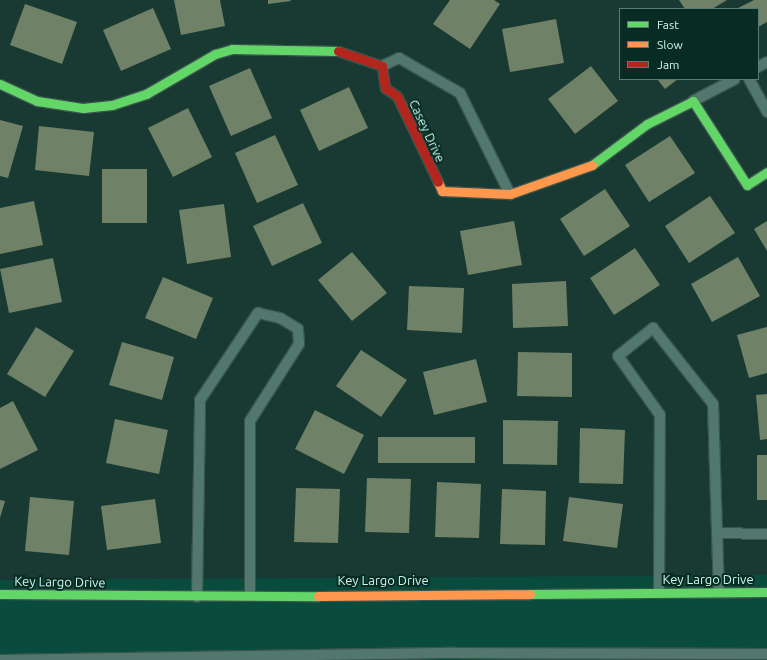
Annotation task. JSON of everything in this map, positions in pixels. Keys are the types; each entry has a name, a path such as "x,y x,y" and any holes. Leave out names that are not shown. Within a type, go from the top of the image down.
{"street":[{"path":"0,84 37,101 83,108 112,105 146,94 215,54 232,49 343,51 382,66"},
{"name":"Casey Drive","path":"382,66 383,84 397,96 442,191 510,194 584,170 647,124 693,101"},
{"path":"693,101 747,185 767,172"},
{"name":"Key Largo Drive","path":"0,594 196,597 250,595 767,592"}],"lane":[{"path":"382,66 399,58 460,93 510,194"},
{"path":"693,101 733,80"},
{"path":"750,80 767,112"},
{"path":"196,597 200,400 258,313 280,318 298,329 298,344 250,421 250,595"},
{"path":"659,592 660,415 618,356 653,328 713,404 719,592"},
{"path":"718,533 767,534"},
{"path":"1,660 455,653 767,654"}],"shaded area":[{"path":"767,575 767,660 0,660 0,580"}],"building":[{"path":"174,0 220,0 225,26 181,35"},
{"path":"268,0 290,0 291,1 268,4"},
{"path":"450,0 494,0 500,4 470,49 433,24"},
{"path":"679,0 727,0 714,8 684,8"},
{"path":"754,0 767,0 767,22 759,26 759,8 738,8"},
{"path":"25,4 77,22 62,64 10,45"},
{"path":"153,8 171,49 121,71 103,30"},
{"path":"556,19 564,63 510,72 502,29"},
{"path":"591,66 618,101 575,134 548,99"},
{"path":"250,68 272,118 231,136 209,86"},
{"path":"658,80 677,80 665,89"},
{"path":"349,87 368,128 319,151 300,110"},
{"path":"188,108 212,157 173,177 148,128"},
{"path":"0,120 23,126 8,178 0,176"},
{"path":"39,126 94,132 89,176 35,170"},
{"path":"275,135 298,185 257,203 235,153"},
{"path":"670,136 695,173 649,202 625,165"},
{"path":"102,169 147,169 147,223 102,223"},
{"path":"605,189 630,226 584,256 560,219"},
{"path":"710,196 735,233 689,263 665,226"},
{"path":"34,201 43,245 0,254 0,208"},
{"path":"303,203 322,243 272,266 253,226"},
{"path":"224,204 231,257 187,264 179,210"},
{"path":"514,221 522,265 468,275 460,231"},
{"path":"767,221 767,251 754,229"},
{"path":"635,248 660,285 614,315 590,278"},
{"path":"352,252 387,293 352,321 318,280"},
{"path":"738,257 760,296 712,322 691,284"},
{"path":"53,258 62,302 9,313 0,269"},
{"path":"163,277 213,298 196,339 145,318"},
{"path":"566,281 568,326 513,328 512,284"},
{"path":"409,286 464,288 462,333 407,330"},
{"path":"36,327 74,351 45,397 7,374"},
{"path":"767,327 767,373 749,378 737,335"},
{"path":"122,342 174,357 162,400 109,385"},
{"path":"361,350 407,380 381,417 336,386"},
{"path":"518,352 572,353 572,397 517,396"},
{"path":"476,359 487,402 434,415 423,372"},
{"path":"767,394 767,439 760,440 756,395"},
{"path":"13,401 38,450 0,469 0,408"},
{"path":"315,410 364,435 344,474 295,449"},
{"path":"115,419 168,430 159,474 106,463"},
{"path":"503,420 558,421 557,465 503,464"},
{"path":"580,428 625,430 623,484 579,483"},
{"path":"378,437 475,437 475,463 378,463"},
{"path":"757,455 767,455 767,500 757,500"},
{"path":"367,478 411,479 409,533 365,532"},
{"path":"437,482 481,484 479,538 435,537"},
{"path":"296,488 340,489 338,543 294,542"},
{"path":"502,489 546,491 545,545 500,544"},
{"path":"30,497 74,501 69,555 25,551"},
{"path":"569,497 623,504 617,548 563,541"},
{"path":"155,499 161,543 107,550 101,506"},
{"path":"0,500 5,501 0,518"}],"traffic: fast":[{"path":"0,84 37,101 83,108 112,105 146,94 215,54 232,49 338,51"},
{"path":"592,165 647,124 693,101 747,185 767,172"},
{"path":"530,594 767,592"},
{"path":"0,594 318,596"}],"traffic: slow":[{"path":"438,182 442,191 510,194 592,165"},
{"path":"318,596 530,594"}],"traffic: jam":[{"path":"338,51 382,66 385,88 397,96 438,182"}]}
